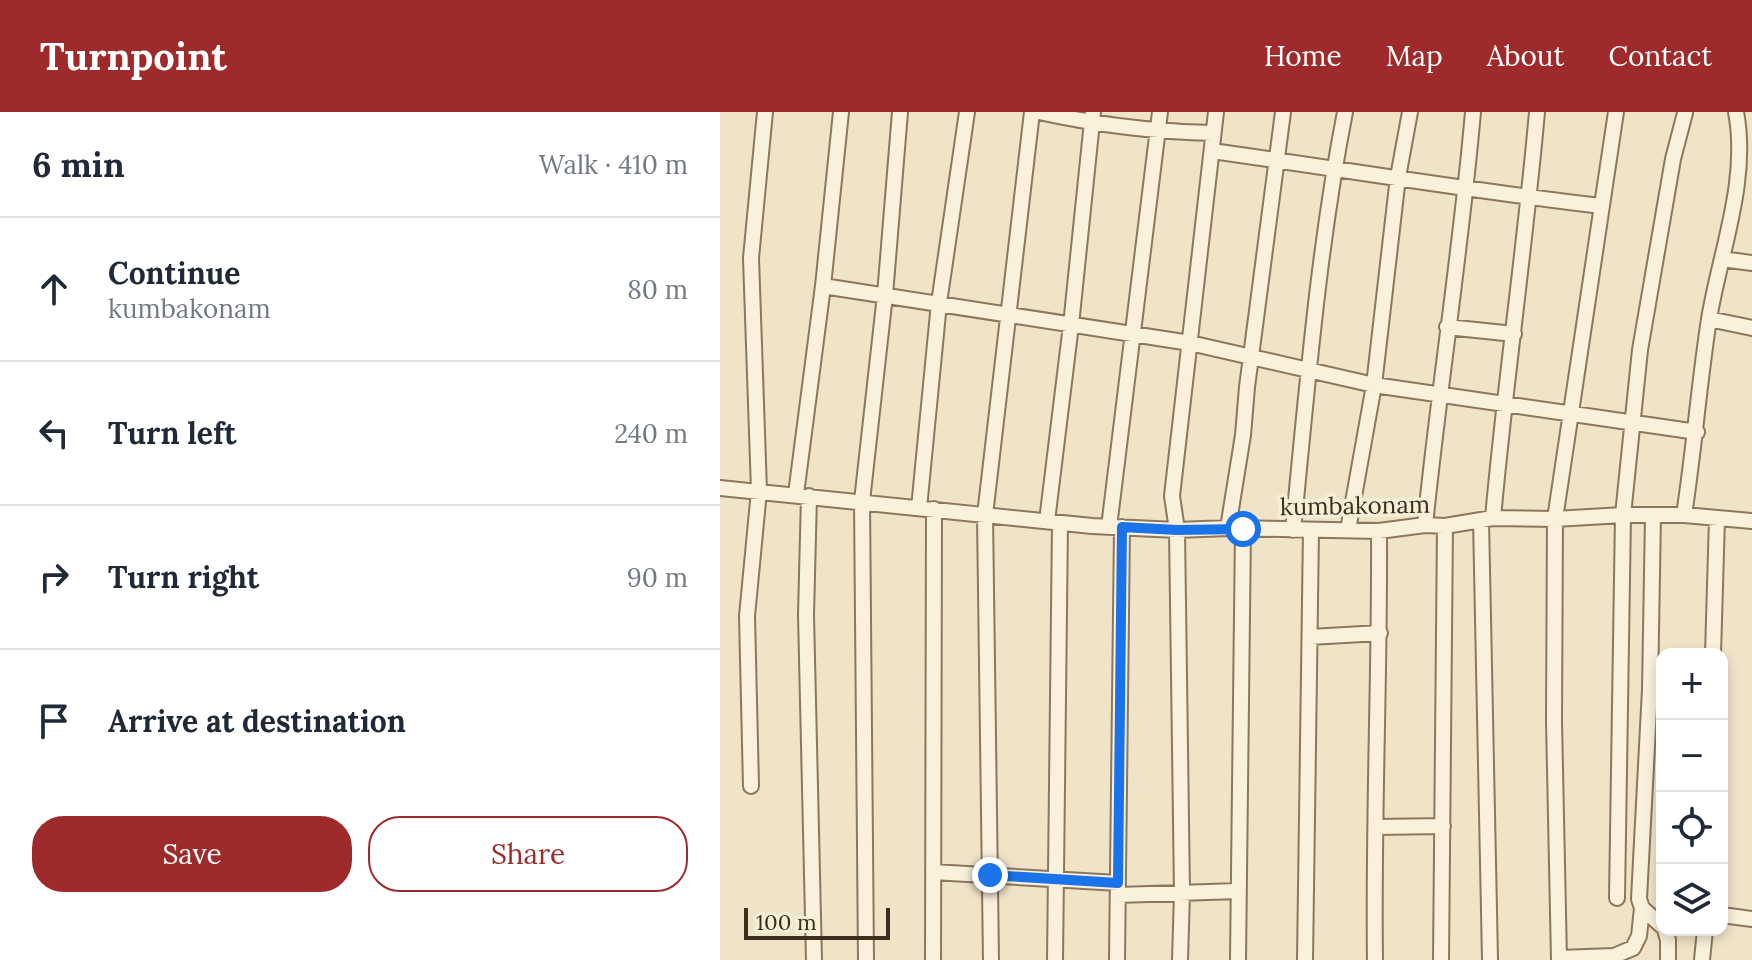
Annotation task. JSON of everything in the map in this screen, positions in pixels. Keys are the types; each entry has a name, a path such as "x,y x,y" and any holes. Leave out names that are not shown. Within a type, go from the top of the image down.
{"street":[{"path":"751,786 747,616 759,491 751,258 765,112"},
{"path":"814,960 802,495 841,112"},
{"path":"866,960 862,501 885,295 900,112"},
{"path":"933,960 926,509 939,303 967,112"},
{"path":"991,960 985,515 1032,112"},
{"path":"1039,112 1092,118 1158,132 1213,133"},
{"path":"1117,960 1115,527 1133,335 1160,112"},
{"path":"1180,960 1182,893 1177,530 1172,496 1216,112"},
{"path":"1238,960 1236,529 1251,356 1283,112"},
{"path":"1293,530 1334,168 1345,112"},
{"path":"1348,530 1374,385 1398,177 1410,112"},
{"path":"1425,525 1473,112"},
{"path":"1490,960 1487,519 1514,334 1537,112"},
{"path":"1616,112 1555,519 1554,721 1559,959 1614,956 1633,948 1639,936 1650,689 1653,516"},
{"path":"1684,515 1709,319 1735,194 1740,131 1736,112"},
{"path":"1617,898 1623,515 1640,350 1673,159 1685,113"},
{"path":"1055,960 1058,880 1054,522 1092,118"},
{"path":"1212,151 1398,177 1466,190 1601,206"},
{"path":"1722,259 1752,263"},
{"path":"823,286 1190,343 1374,385 1697,432"},
{"path":"1709,319 1752,328"},
{"path":"1447,327 1514,334"},
{"name":"kumbakonam","path":"720,488 1054,522 1177,530 1379,531 1487,519 1623,515 1684,515 1752,521"},
{"path":"1713,648 1717,518"},
{"path":"1441,960 1445,526"},
{"path":"1305,960 1311,530"},
{"path":"1375,960 1379,531"},
{"path":"1310,637 1380,633"},
{"path":"1376,827 1443,826"},
{"path":"933,872 1058,880 1118,889 1182,893 1238,891"},
{"path":"1642,908 1656,921"},
{"path":"1728,916 1752,919"},
{"path":"1667,936 1668,960"},
{"path":"1702,960 1704,936"}],"route":[{"path":"990,875 1118,883 1122,527 1243,529"}]}
